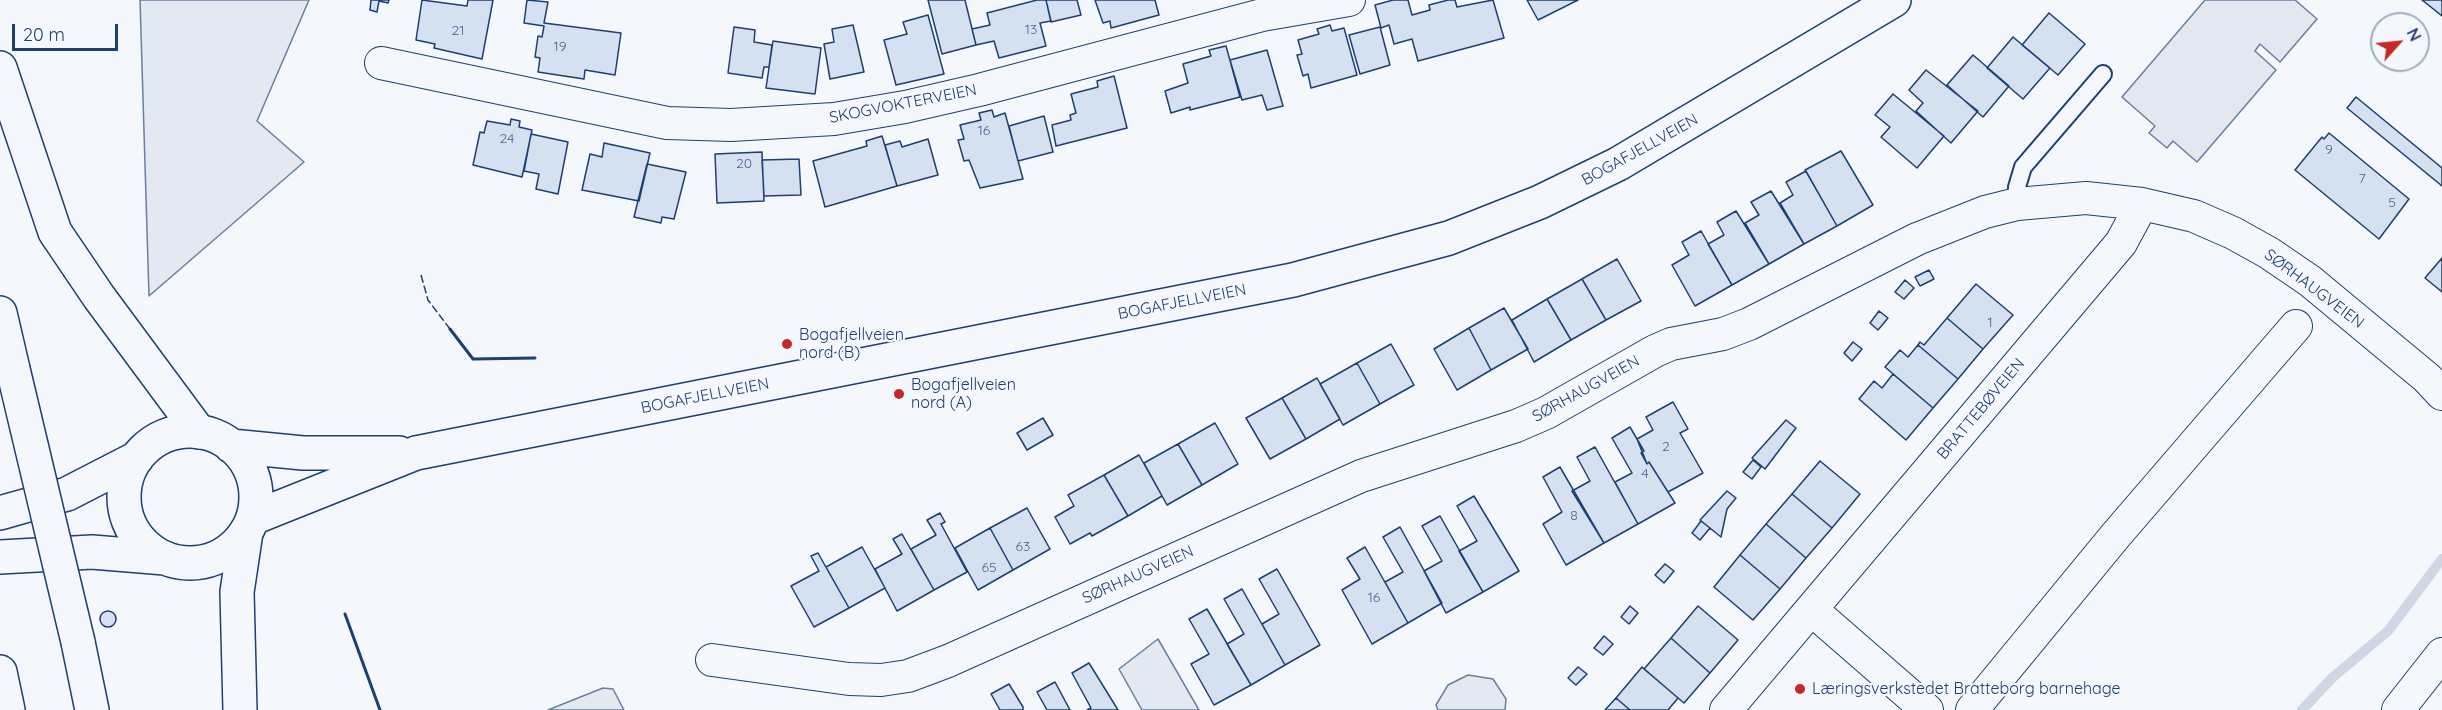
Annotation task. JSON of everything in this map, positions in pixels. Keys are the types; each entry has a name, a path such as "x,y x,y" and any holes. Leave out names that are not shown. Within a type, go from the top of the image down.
{"main road":[{"name":"BOGAFJELLVEIEN","path":"231,446 303,453 416,453 1293,280 1449,238 1540,202 1618,164 1894,0"},
{"path":"0,69 56,232 99,297 200,432"},
{"path":"0,313 92,710"},
{"path":"0,513 67,494 137,458 164,436 181,432 200,432 216,437 231,446 243,459 253,477 256,498 237,592 240,710"},
{"name":"BOGAFJELLVEIEN","path":"250,525 416,453"},
{"path":"137,458 128,476 124,495 127,515 135,533 147,548 165,558"},
{"path":"0,557 92,552 165,558 183,563 201,562 219,556 234,546 250,525"},
{"path":"0,672 8,710"}],"street":[{"name":"SKOGVOKTERVEIEN","path":"381,63 667,123 731,125 834,119 905,107 980,90 1262,15 1349,0"},
{"name":"SØRHAUGVEIEN","path":"712,660 849,679 881,680 908,676 948,661 1361,476 1516,426 1546,413 1655,351 1723,334 1749,324 1917,239 1974,216 2017,204 2086,198 2142,204 2194,216 2269,252 2310,281 2437,386"},
{"name":"BRATTEBØVEIEN","path":"1726,710 2121,243 2142,204"},
{"path":"1972,710 2116,535 2296,327"},
{"path":"1812,610 1927,710"},
{"path":"2398,710 2442,654"}],"lane":[{"path":"2017,204 2017,187 2023,167 2103,74"}],"shaded area":[{"path":"140,0 309,0 257,121 304,162 149,296"},
{"path":"2205,0 2295,0 2317,19 2280,62 2260,44 2255,51 2276,70 2197,162 2173,141 2167,148 2149,133 2155,126 2122,97"},
{"path":"1158,639 1199,710 1142,710 1119,669"},
{"path":"1468,675 1493,679 1506,699 1505,710 1438,710 1436,705 1448,685"},
{"path":"603,688 613,689 624,710 548,710"}],"building":[{"path":"371,0 389,0 388,3 379,1 377,12 370,10"},
{"path":"422,0 467,6 468,0 493,0 482,59 434,48 435,44 416,40"},
{"path":"527,0 548,2 544,23 621,33 615,75 585,70 584,79 538,72 540,58 535,57 538,36 542,37 544,26 524,23"},
{"path":"928,0 965,0 976,45 942,54"},
{"path":"1037,0 1046,0 1051,21 1040,23 1046,46 999,58 994,41 976,45 972,29 990,25 987,13"},
{"path":"1046,0 1077,0 1081,15 1051,22"},
{"path":"1095,0 1155,0 1159,15 1111,28 1110,21 1103,23"},
{"path":"1393,0 1408,0 1412,15 1430,10 1429,5 1448,0 1455,0 1457,7 1493,0 1504,38 1418,61 1412,39 1394,44 1389,25 1381,28 1375,5"},
{"path":"1527,0 1578,0 1538,20"},
{"path":"2422,0 2442,0 2442,16"},
{"path":"2049,13 2085,44 2058,75 2022,45"},
{"path":"928,15 944,74 896,85 884,40 907,34 903,22"},
{"path":"853,25 864,72 830,79 824,44 834,42 832,29"},
{"path":"1330,25 1332,31 1344,28 1357,75 1311,88 1308,74 1303,76 1297,55 1302,54 1298,40 1319,34 1317,29"},
{"path":"734,27 755,30 754,42 772,45 769,67 764,67 762,78 728,73"},
{"path":"1380,27 1390,65 1360,74 1349,35"},
{"path":"2013,37 2050,68 2023,99 1987,68"},
{"path":"773,41 821,48 815,94 766,88"},
{"path":"1226,46 1240,97 1171,113 1165,91 1188,83 1183,64 1211,56 1209,50"},
{"path":"1267,50 1283,106 1267,110 1262,95 1242,100 1230,60"},
{"path":"1973,55 2009,86 1983,117 1947,85"},
{"path":"1926,70 1978,111 1951,143 1916,111 1923,103 1909,90"},
{"path":"1114,76 1127,128 1056,146 1052,125 1071,120 1070,115 1076,113 1071,94 1098,87 1097,81"},
{"path":"1893,94 1944,136 1917,168 1881,137 1890,127 1875,115"},
{"path":"2356,97 2442,168 2442,186 2347,108"},
{"path":"992,110 994,117 1005,113 1023,179 980,188 969,160 964,161 958,140 964,139 960,125 981,120 979,113"},
{"path":"1044,116 1053,152 1018,161 1009,126"},
{"path":"511,119 520,121 519,127 532,130 522,177 473,165 480,132 484,133 487,121 510,125"},
{"path":"2329,133 2409,199 2379,239 2295,170 2322,137 2324,139"},
{"path":"531,134 568,142 558,194 536,189 539,174 524,171"},
{"path":"882,136 897,186 825,207 813,161 867,146 866,141"},
{"path":"928,139 938,175 897,186 885,145 900,141 902,147"},
{"path":"604,143 650,153 639,201 582,190 590,154 602,157"},
{"path":"1841,151 1873,205 1837,226 1805,170"},
{"path":"762,152 764,201 717,203 715,154"},
{"path":"799,159 801,195 764,196 762,160"},
{"path":"647,164 686,172 674,219 662,217 661,223 634,217"},
{"path":"1806,171 1837,226 1804,244 1780,203 1793,195 1786,182"},
{"path":"1771,191 1804,244 1769,264 1745,223 1759,215 1751,202"},
{"path":"1736,211 1769,264 1732,285 1708,244 1724,235 1717,222"},
{"path":"1701,231 1732,285 1695,306 1672,265 1689,255 1682,242"},
{"path":"2442,258 2442,292 2425,278"},
{"path":"1617,259 1641,301 1606,320 1582,279"},
{"path":"1929,270 1934,279 1920,286 1915,277"},
{"path":"1582,279 1606,320 1571,340 1547,299"},
{"path":"1905,280 1914,288 1904,299 1895,292"},
{"path":"1976,284 2013,315 1983,349 1947,318"},
{"path":"1547,299 1571,340 1534,362 1512,320"},
{"path":"1504,308 1528,349 1491,370 1469,328"},
{"path":"1879,311 1888,318 1878,330 1870,323"},
{"path":"1947,318 1983,349 1958,379 1918,345 1920,342 1924,345"},
{"path":"1469,328 1491,370 1457,390 1434,349"},
{"path":"1853,342 1862,349 1852,361 1844,353"},
{"path":"1391,344 1414,385 1380,404 1357,363"},
{"path":"1918,345 1958,379 1933,408 1885,367 1900,350 1908,357"},
{"path":"1357,363 1380,404 1343,425 1320,384"},
{"path":"1893,374 1933,408 1906,440 1859,399 1874,381 1882,388"},
{"path":"1317,378 1340,419 1306,439 1282,398"},
{"path":"1282,398 1306,439 1270,459 1246,418"},
{"path":"1673,402 1688,429 1680,433 1703,473 1668,492 1649,462 1647,464 1637,439 1653,430 1646,417"},
{"path":"1043,418 1053,435 1027,450 1017,433"},
{"path":"1786,420 1796,428 1765,469 1752,458"},
{"path":"1215,423 1238,464 1202,485 1178,444"},
{"path":"1630,427 1644,451 1641,453 1647,464 1649,462 1675,503 1638,524 1615,482 1632,473 1612,438"},
{"path":"1178,444 1202,485 1167,505 1144,463"},
{"path":"1595,447 1638,524 1604,543 1572,491 1590,481 1577,457"},
{"path":"1139,455 1162,496 1128,516 1104,475"},
{"path":"1753,460 1761,467 1752,479 1743,472"},
{"path":"1820,461 1860,494 1832,528 1792,494"},
{"path":"1560,467 1604,543 1566,565 1543,524 1562,512 1543,477"},
{"path":"1104,475 1128,516 1092,536 1090,533 1070,544 1055,517 1074,506 1068,495"},
{"path":"1727,491 1736,498 1727,509 1721,537 1700,520"},
{"path":"1792,494 1832,528 1806,558 1766,524"},
{"path":"1474,496 1519,571 1483,592 1459,551 1477,541 1457,506"},
{"path":"1027,508 1050,549 1013,570 990,528"},
{"path":"940,513 945,522 941,524 967,572 934,590 911,549 936,535 927,520"},
{"path":"1440,516 1483,592 1446,613 1424,571 1442,561 1422,526"},
{"path":"1701,521 1710,528 1700,540 1692,533"},
{"path":"1766,524 1806,558 1780,589 1740,555"},
{"path":"1400,527 1442,603 1408,623 1385,582 1403,572 1383,537"},
{"path":"990,528 1013,570 978,590 955,548"},
{"path":"902,534 934,590 897,611 875,569 902,554 893,539"},
{"path":"862,547 885,588 849,608 826,567"},
{"path":"1365,547 1408,623 1372,644 1342,590 1360,579 1347,558"},
{"path":"818,553 849,608 814,627 791,586 819,571 811,556"},
{"path":"1740,555 1780,589 1753,620 1714,587"},
{"path":"1665,564 1674,571 1664,583 1655,575"},
{"path":"1277,569 1320,645 1285,665 1262,624 1279,614 1259,579"},
{"path":"1242,589 1285,665 1251,685 1227,644 1244,634 1224,599"},
{"path":"1630,606 1638,613 1629,624 1621,617"},
{"path":"1698,606 1738,640 1710,673 1671,638"},
{"path":"1207,609 1251,685 1214,705 1191,664 1209,654 1189,619"},
{"path":"108,611 114,613 116,619 114,625 108,627 102,625 100,619 102,613"},
{"path":"1604,636 1613,644 1603,655 1594,648"},
{"path":"1671,638 1710,673 1684,703 1644,669"},
{"path":"1089,663 1118,710 1087,710 1091,708 1072,673"},
{"path":"1578,667 1587,674 1576,685 1568,678"},
{"path":"1642,667 1678,698 1668,710 1630,710 1616,698"},
{"path":"1055,682 1070,710 1047,710 1037,692"},
{"path":"1009,684 1023,710 1000,710 991,694"},
{"path":"1616,698 1630,710 1605,710"}],"waterway":[{"path":"2302,710 2332,678 2388,631 2442,559"}],"fence":[{"path":"421,275 428,300 450,329"}],"wall":[{"path":"450,329 473,359 535,358"},
{"path":"345,614 380,710"}],"place":[{"name":"Bogafjellveien nord (B)","path":"787,344"},
{"name":"Bogafjellveien nord (A)","path":"899,394"},
{"name":"Læringsverkstedet Bratteborg barnehage","path":"1800,689"}]}
